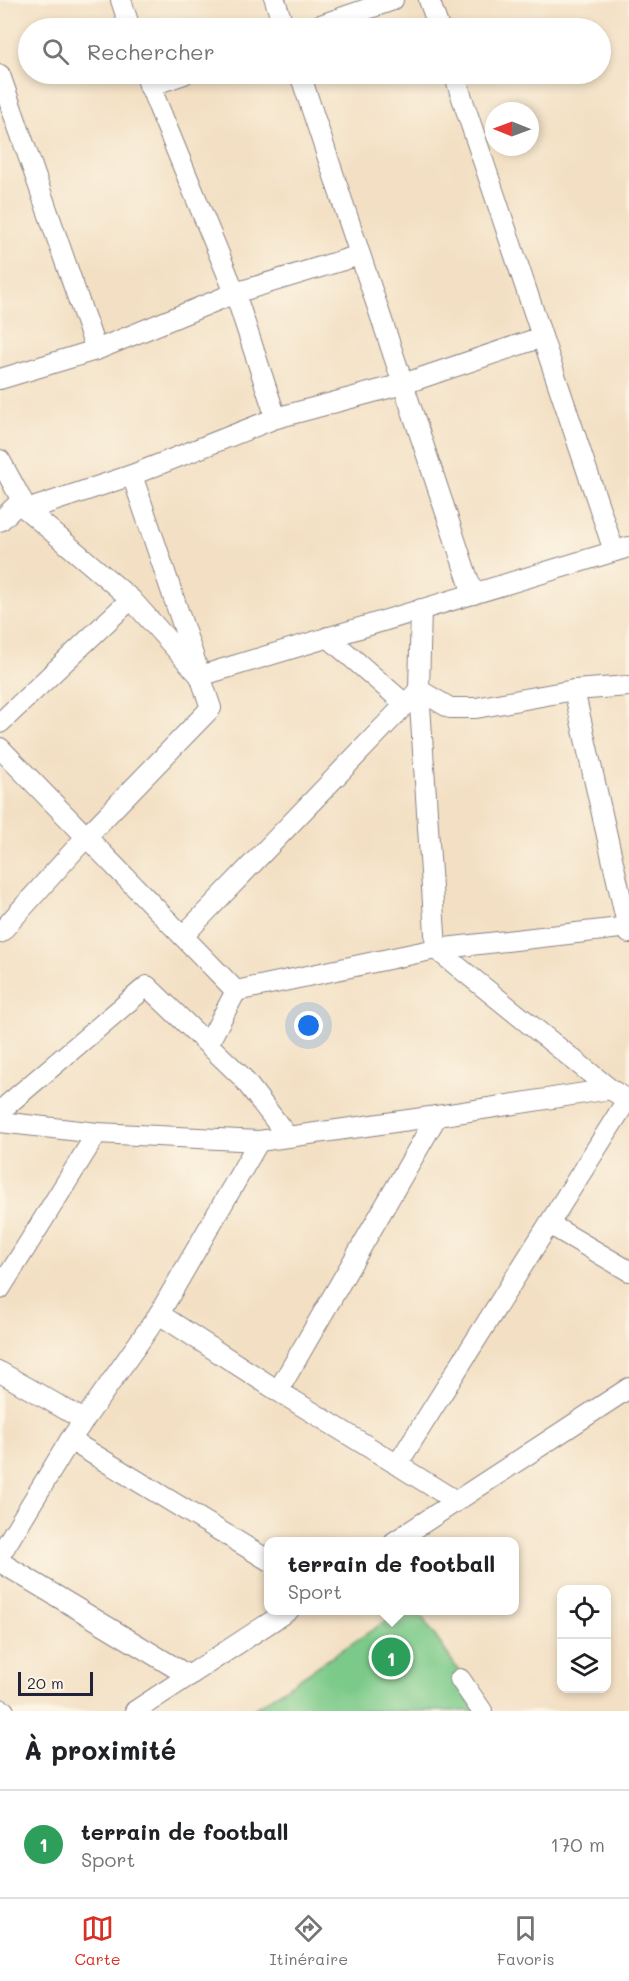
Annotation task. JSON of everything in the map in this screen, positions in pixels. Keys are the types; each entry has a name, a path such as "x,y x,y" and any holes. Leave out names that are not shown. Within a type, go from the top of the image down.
{"street":[{"path":"121,0 127,18"},
{"path":"275,0 281,18"},
{"path":"341,18 393,0"},
{"path":"429,0 435,18"},
{"path":"0,75 96,350"},
{"path":"149,84 235,293 276,418"},
{"path":"303,84 473,594"},
{"path":"200,676 622,549 542,337 457,84"},
{"path":"0,379 96,350 235,293 360,255"},
{"path":"0,521 25,505 132,475 276,418 403,384 542,337"},
{"path":"0,460 25,505 131,599 200,676"},
{"path":"0,933 86,837 211,708 132,475"},
{"path":"0,723 131,599"},
{"path":"421,609 412,697 436,949 622,1097"},
{"path":"328,637 412,697 450,708 476,708 574,690 629,686"},
{"path":"236,991 436,949 629,929 574,690"},
{"path":"183,936 412,697"},
{"path":"0,748 236,991"},
{"path":"0,1112 147,986 242,1077 288,1137"},
{"path":"208,1044 236,991"},
{"path":"0,1122 97,1133 260,1140 437,1116 622,1097"},
{"path":"398,1465 549,1224 622,1097"},
{"path":"278,1391 437,1116"},
{"path":"0,1289 97,1133"},
{"path":"0,1555 70,1440 159,1314 260,1140"},
{"path":"549,1224 629,1271"},
{"path":"159,1314 456,1501"},
{"path":"0,1372 84,1420"},
{"path":"402,1537 629,1388"},
{"path":"70,1440 264,1558"},
{"path":"0,1562 189,1676"},
{"path":"135,1711 283,1615"},
{"path":"460,1679 482,1711"}],"green space":[{"path":"395,1615 421,1615 486,1711 251,1711"}],"place":[{"name":"terrain de football","path":"391,1657"}]}
